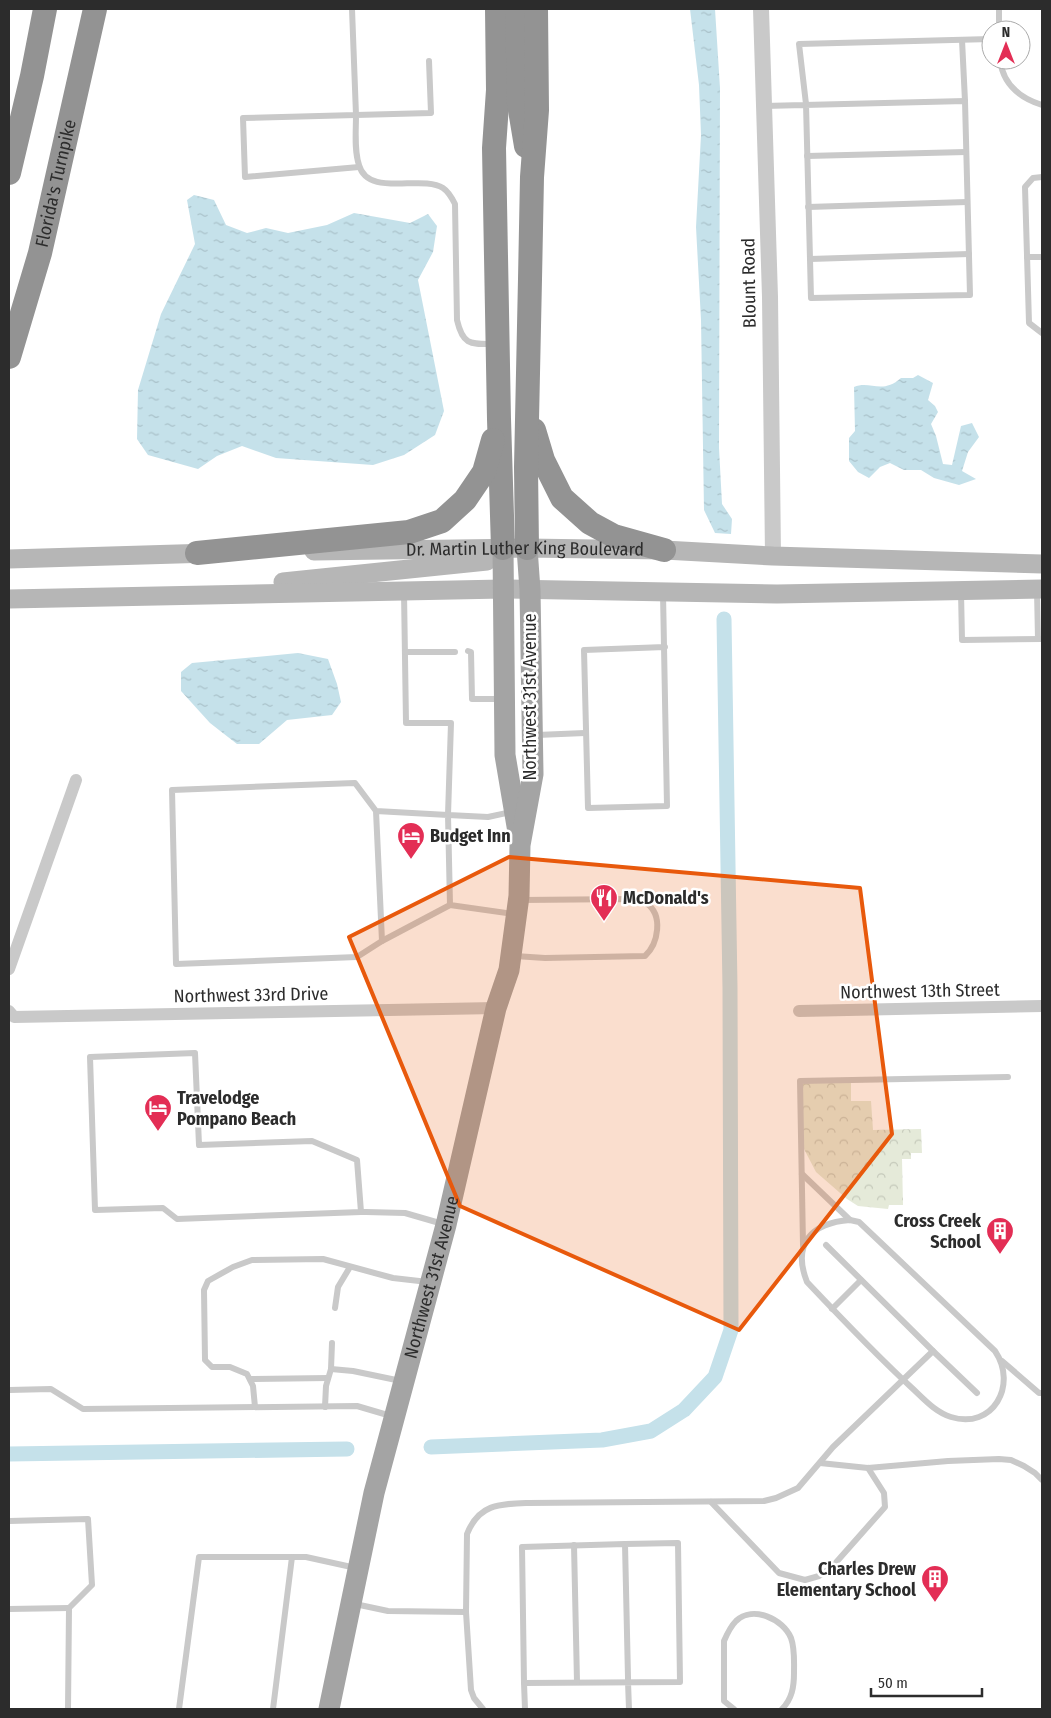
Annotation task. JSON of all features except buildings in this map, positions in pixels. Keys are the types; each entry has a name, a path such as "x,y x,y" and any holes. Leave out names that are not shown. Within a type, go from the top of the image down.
{"highway":[{"path":"9,173 32,76 45,9"},
{"name":"Florida's Turnpike","path":"9,357 40,253 95,9"},
{"path":"481,9 483,92 494,148"},
{"path":"497,9 498,90 494,148 503,548"},
{"path":"517,9 519,104 532,177"},
{"path":"527,548 527,404 532,177 537,110 536,9"},
{"path":"527,404 543,460 562,498 590,523 614,536 664,550"},
{"path":"197,553 409,532 442,521 465,500 484,472 499,419"}],"main road":[{"name":"Northwest 31st Avenue","path":"503,548 504,755 520,845"},
{"path":"244,594 274,583 487,561 503,548"},
{"name":"Dr. Martin Luther King Boulevard","path":"9,559 197,553 527,548 664,550 773,556 1042,564"},
{"name":"Northwest 31st Avenue","path":"329,1709 374,1493 446,1225 496,1008 509,970 517,907 520,845 533,774 530,590 527,548"},
{"path":"9,599 502,589 778,594 1040,589"}],"street":[{"name":"Blount Road","path":"761,9 770,297 773,556"},
{"path":"9,969 76,780"},
{"name":"Northwest 13th Street","path":"799,1011 1042,1006"},
{"name":"Northwest 33rd Drive","path":"9,1012 14,1017 496,1008"}],"lane":[{"path":"352,9 359,168 367,178 379,183 435,185 444,189 450,195 455,204 457,320 460,331 472,344 498,344"},
{"path":"962,40 970,295 811,298 806,104 798,44 981,39"},
{"path":"359,168 245,177 243,118 431,113 429,61"},
{"path":"1002,70 1008,85 1028,100 1042,105"},
{"path":"764,106 965,101"},
{"path":"806,156 966,152"},
{"path":"1042,177 1033,178 1025,187 1029,323 1042,333"},
{"path":"808,207 967,202"},
{"path":"810,259 969,254"},
{"path":"1027,257 1042,257"},
{"path":"961,591 962,640 1040,639 1040,589"},
{"path":"404,591 406,722 451,723 448,814 450,905"},
{"path":"663,593 665,648 667,806 588,808 584,650 665,648"},
{"path":"468,651 471,652 472,699 504,699"},
{"path":"405,652 455,652"},
{"path":"533,735 585,733"},
{"path":"382,940 376,811 355,783 172,790 176,964 357,957 382,940 450,905 517,907 631,899 646,903 654,912 656,935 654,944 645,956 545,958 511,956"},
{"path":"376,811 488,817 514,812"},
{"path":"361,1212 357,1160 312,1141 199,1145 195,1053 90,1057 95,1210 163,1208 177,1219 361,1212 405,1213 446,1225"},
{"path":"1002,1361 1005,1380 1003,1390 990,1411 977,1418 964,1420 950,1417 936,1410 903,1380 807,1282 801,1264 803,1246 800,1081 1008,1077"},
{"path":"802,1174 850,1220"},
{"path":"803,1246 809,1236 822,1226 838,1220 859,1222 995,1351 1002,1361 1039,1393 1042,1393"},
{"path":"826,1245 977,1393"},
{"path":"255,1407 253,1386 247,1374 230,1367 212,1367 205,1360 204,1290 208,1281 233,1267 252,1260 323,1259 393,1278 431,1283"},
{"path":"335,1308 338,1287 350,1267"},
{"path":"832,1309 861,1280"},
{"path":"325,1406 326,1386 332,1369 332,1343"},
{"path":"482,1709 471,1690 466,1612 468,1534 477,1516 485,1510 496,1506 528,1503 764,1501 782,1496 798,1488 833,1447 933,1351"},
{"path":"332,1369 352,1371 404,1382"},
{"path":"250,1379 328,1378"},
{"path":"9,1390 51,1388 83,1409 357,1406 395,1417"},
{"path":"820,1463 868,1468 948,1461 999,1459 1011,1460 1024,1466 1042,1480"},
{"path":"711,1502 779,1573 805,1580 819,1576 832,1567 885,1507 884,1493 868,1468"},
{"path":"9,1521 88,1520 92,1585 69,1608 9,1609"},
{"path":"524,1683 680,1682 678,1543 522,1546 524,1683 525,1709"},
{"path":"626,1544 629,1709"},
{"path":"574,1545 577,1682"},
{"path":"179,1709 199,1557 306,1557 358,1568"},
{"path":"273,1709 292,1557"},
{"path":"351,1603 388,1611 466,1612"},
{"path":"68,1709 69,1608"},
{"path":"730,1709 724,1701 724,1641 737,1620 746,1615 764,1615 786,1629 794,1647 794,1686 791,1696 782,1709"}],"highlighted area":[{"path":"509,857 860,888 892,1134 739,1330 460,1206 349,937"}],"green space":[{"path":"851,1080 851,1101 871,1101 873,1130 921,1129 922,1153 911,1153 911,1159 902,1159 903,1205 889,1205 888,1209 858,1206 816,1172 804,1149 800,1081"}],"water":[{"path":"690,9 715,9 720,88 719,448 722,504 732,519 731,534 715,533 704,510 701,320 696,227 701,135 699,85"},
{"path":"194,195 214,200 226,225 247,233 266,228 288,233 327,225 354,213 410,223 428,214 437,226 433,252 418,280 444,411 435,435 404,455 373,465 276,458 242,446 217,456 198,469 148,455 137,439 138,390 161,314 195,244 187,200"},
{"path":"918,375 933,383 928,400 935,406 938,412 931,424 943,464 952,465 961,426 972,423 979,437 968,452 962,471 976,479 959,485 934,478 921,470 904,470 890,463 880,467 869,478 858,472 849,461 849,438 855,431 854,387 860,385 888,386 901,378 913,378"},
{"path":"298,653 328,659 341,702 332,715 287,720 259,744 237,744 210,723 181,691 181,672 192,663"}],"waterway":[{"path":"431,1447 602,1440 651,1431 684,1410 715,1377 731,1330 730,988 724,619"},
{"path":"9,1454 347,1449"}],"place":[{"name":"Budget Inn","path":"411,860"},
{"name":"McDonald's","path":"604,922"},
{"name":"Travelodge Pompano Beach","path":"158,1132"},
{"name":"Cross Creek School","path":"1000,1255"},
{"name":"Charles Drew Elementary School","path":"935,1603"}]}
